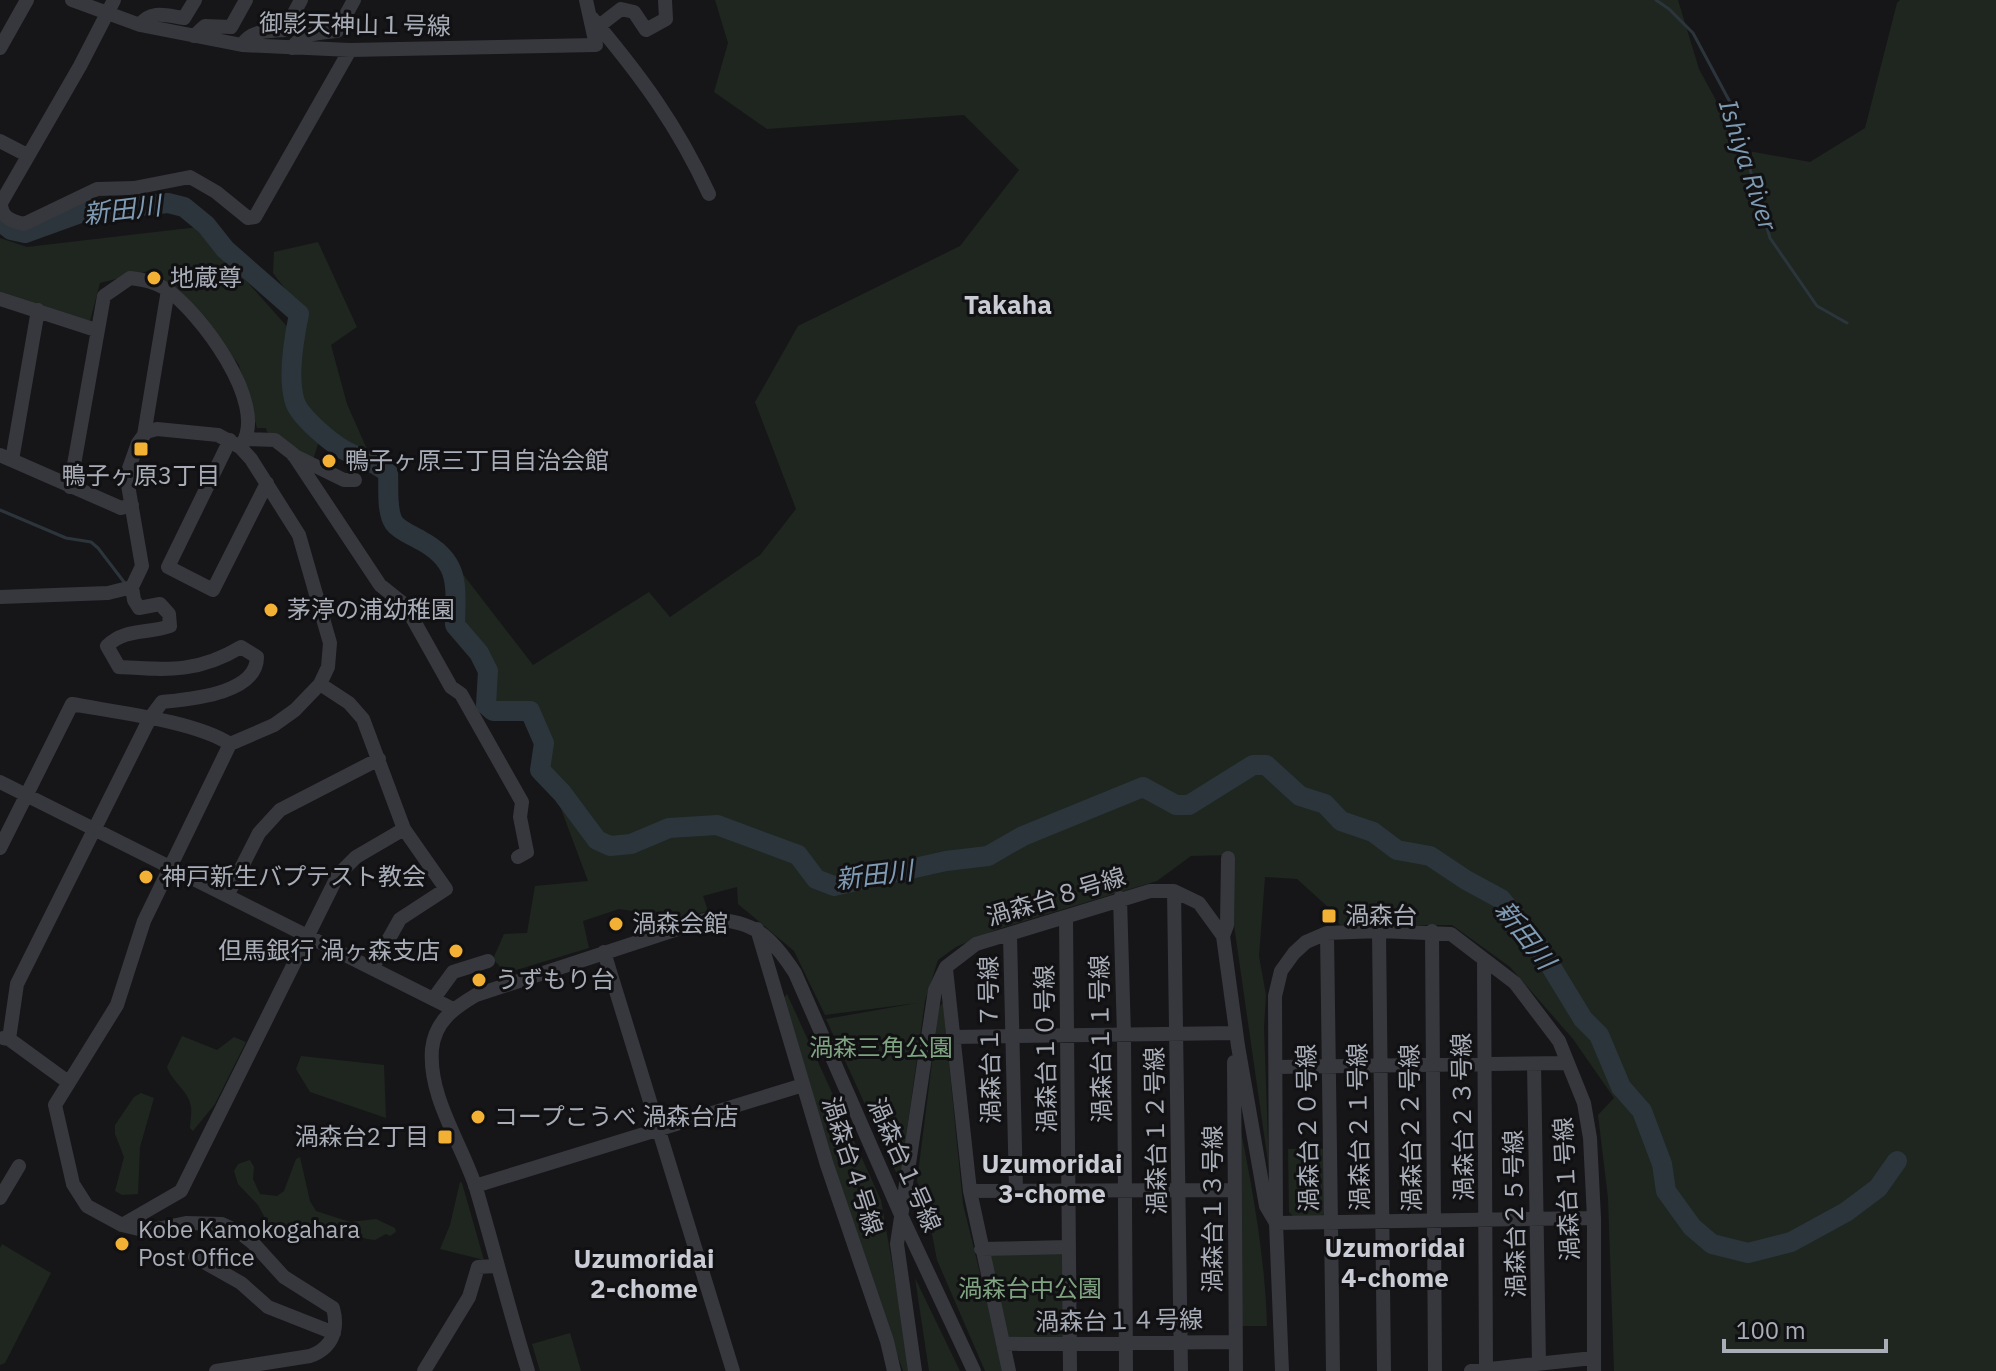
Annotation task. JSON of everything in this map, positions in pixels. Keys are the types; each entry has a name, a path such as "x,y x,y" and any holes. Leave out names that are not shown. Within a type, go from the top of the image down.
{"street":[{"path":"0,48 27,0"},
{"name":"御影天神山１号線","path":"72,0 140,25 242,45 350,50 596,45 592,14"},
{"path":"114,0 0,203 6,218 24,224 97,189 134,188 190,177 248,218 255,217 350,50"},
{"path":"140,25 146,17 154,14 184,18 195,0"},
{"path":"194,36 205,26 231,27 246,0"},
{"path":"242,45 257,32 285,30 301,0"},
{"path":"292,48 298,39 307,34 337,31 354,0"},
{"path":"665,0 666,19 646,30 634,12 621,9 592,14 644,80 688,149 709,194"},
{"path":"0,141 27,155"},
{"path":"70,487 104,296 130,278 153,281 168,290 201,325 235,373 249,413 239,442 168,567 213,590 267,483"},
{"path":"68,1082 4,1038 17,984 150,718 162,702 228,690 248,678 257,666 257,657 241,647 220,659 185,669 119,667 107,646 130,632 160,630 170,626 169,614 160,604 139,608 134,600 132,587 142,566 128,471 144,435 168,290"},
{"path":"0,299 96,330"},
{"path":"38,310 6,458 121,508 132,505"},
{"path":"144,435 157,429 218,435 239,442 275,440 293,454 344,480 355,480"},
{"path":"216,1371 318,1353 334,1333 337,1323 333,1308 284,1277 239,1232 222,1224 186,1223 147,1231 122,1225 87,1206 73,1184 55,1105 117,1005 144,921 230,744 274,725 295,710 320,684 328,667 330,643 299,535 239,442"},
{"path":"293,454 380,585 405,605 451,687 461,694 522,802 520,817 527,852 518,857"},
{"path":"0,597 108,593 132,587"},
{"path":"320,684 349,703 363,719 404,829 446,889 400,919 373,967"},
{"path":"0,848 72,704 150,718 219,736 230,744"},
{"path":"228,894 259,833 280,810 379,759"},
{"path":"0,782 453,1009"},
{"path":"122,1225 181,1191 338,875 356,857 404,829"},
{"path":"1228,858 1227,925 1223,936 1237,1040 1266,1206 1276,1223"},
{"name":"渦森台８号線","path":"946,967 976,944 1010,936 1120,898 1150,891 1174,891"},
{"path":"1174,891 1199,903 1223,936"},
{"name":"渦森台１２号線","path":"1174,891 1181,1371"},
{"name":"渦森台１１号線","path":"1120,898 1126,1371"},
{"name":"渦森台１０号線","path":"1066,918 1070,1371"},
{"path":"528,1371 475,1186 438,1091 432,1046 440,1023 453,1009 476,995 708,919 732,919 757,929"},
{"name":"渦森台４号線","path":"757,929 827,1165 887,1341 894,1371"},
{"name":"渦森台１号線","path":"757,929 779,949 795,973 901,1215 974,1371"},
{"name":"渦森台２１号線","path":"1379,931 1384,1371"},
{"name":"渦森台１号線","path":"1327,933 1432,931 1451,934 1515,983 1559,1041 1584,1103 1590,1138 1594,1218 1594,1365"},
{"name":"渦森台２２号線","path":"1432,931 1435,1371"},
{"path":"1282,1371 1276,1223 1275,996 1281,971 1306,942 1327,933"},
{"name":"渦森台２０号線","path":"1327,933 1333,1371"},
{"name":"渦森台１７号線","path":"1010,936 1016,1190"},
{"path":"604,952 733,1371"},
{"name":"渦森台２３号線","path":"1484,960 1486,1369"},
{"path":"434,998 453,972 488,961"},
{"path":"915,1371 897,1244 935,990 946,967"},
{"path":"946,967 970,1191 1009,1371"},
{"path":"953,1037 1177,1034 1237,1040"},
{"name":"渦森台１３号線","path":"1236,1371 1234,1060 1237,1040"},
{"path":"1276,1067 1567,1063"},
{"name":"渦森台２５号線","path":"1534,1064 1539,1364"},
{"path":"475,1186 803,1085"},
{"path":"0,1198 19,1166"},
{"path":"970,1191 1234,1190"},
{"path":"1276,1223 1594,1218"},
{"path":"981,1249 1069,1247"},
{"path":"195,1257 241,1283 268,1307 334,1333"},
{"path":"424,1371 469,1297 478,1267 496,1266"},
{"name":"渦森台１４号線","path":"1003,1344 1235,1342"},
{"path":"1471,1371 1539,1364 1594,1365"}],"green space":[{"name":"渦森三角公園","path":"715,0 1678,0 1699,69 1743,150 1810,162 1865,128 1900,0 1996,0 1996,1371 1614,1371 1608,1198 1598,1115 1614,1098 1573,1039 1510,967 1452,925 1340,925 1329,908 1297,879 1265,877 1259,956 1266,995 1264,1027 1269,1169 1234,925 1231,855 1191,856 1157,881 998,929 956,947 938,960 925,1001 900,1181 826,1019 917,1003 825,1015 794,951 738,904 737,887 703,896 708,911 652,926 646,913 619,909 583,921 589,948 506,973 493,959 504,934 527,933 535,886 588,881 526,707 498,706 462,613 462,573 533,665 649,592 670,617 760,555 796,509 755,402 798,326 960,246 1019,170 964,115 767,129 714,92 728,43"},
{"path":"198,227 291,331 304,314 273,273 274,252 318,242 357,327 331,345 347,404 370,456 358,469 336,450 318,444 313,460 267,432 266,428 257,428 239,365 207,323 153,270 100,283 90,321 0,294 0,238 27,247"},
{"path":"787,994 881,1200 911,1371 903,1371 859,1245 783,999"},
{"path":"943,1003 963,1204 1004,1371 985,1371 937,1260 927,1208 917,1181 939,1007"},
{"path":"182,1036 217,1050 234,1037 246,1042 215,1104 193,1131 190,1128 190,1101 167,1067"},
{"path":"301,1056 384,1065 386,1118 310,1092 296,1069"},
{"path":"141,1093 154,1098 140,1147 138,1194 122,1195 115,1191 124,1157 115,1134 115,1125 134,1097"},
{"path":"1234,1096 1260,1239 1267,1326 1240,1326"},
{"path":"1288,1149 1325,1149 1325,1212 1322,1216 1294,1217 1289,1212"},
{"path":"300,1157 310,1201 316,1211 350,1222 376,1219 395,1228 396,1232 375,1240 348,1233 326,1234 301,1225 292,1234 277,1233 270,1227 258,1205 238,1184 234,1171 238,1164 250,1160 254,1167 253,1179 260,1194 277,1196 284,1191 296,1159"},
{"path":"460,1182 484,1260 440,1249 450,1225"},
{"path":"2,1244 51,1273 5,1363 0,1365 0,1248"},
{"name":"渦森台中公園","path":"1065,1252 1066,1339 1006,1340 987,1254"},
{"path":"915,1278 960,1371 929,1371"},
{"path":"570,1333 581,1371 540,1371 532,1344"}],"waterway":[{"name":"Ishiya River","path":"1656,0 1693,33 1731,104 1770,238 1817,306 1847,323"},
{"name":"新田川","path":"0,221 11,230 25,233 83,212 168,203 184,207 206,225 225,249 299,314 291,370 298,408 316,429 338,446 388,473 389,506 394,523 433,548 449,565 455,586 455,625 479,653 488,671 486,705 493,711 530,711 544,743 540,770 562,793 597,840 610,846 631,844 669,828 717,825 798,855 816,879 834,886 946,861 988,856 1023,836 1143,787 1176,805 1189,805 1253,765 1266,765 1300,796 1325,804 1341,821 1373,832 1397,850 1430,856 1501,899 1536,942 1583,1019 1599,1035 1621,1087 1642,1111 1662,1164 1666,1191 1692,1227 1712,1244 1748,1253 1791,1242 1846,1212 1878,1188 1897,1161"},
{"path":"0,510 66,538 91,542 124,582"}],"place":[{"name":"地蔵尊","path":"154,278"},
{"name":"鴨子ヶ原3丁目","path":"141,449"},
{"name":"鴨子ヶ原三丁目自治会館","path":"329,461"},
{"name":"茅渟の浦幼稚園","path":"271,610"},
{"name":"神戸新生バプテスト教会","path":"146,877"},
{"name":"渦森台","path":"1329,916"},
{"name":"渦森会館","path":"616,924"},
{"name":"但馬銀行 渦ヶ森支店","path":"456,951"},
{"name":"うずもり台","path":"479,980"},
{"name":"コープこうべ 渦森台店","path":"478,1117"},
{"name":"渦森台2丁目","path":"445,1137"},
{"name":"Kobe Kamokogahara Post Office","path":"122,1244"}],"district":[{"name":"Takaha","path":"1008,305"},
{"name":"Uzumoridai 3-chome","path":"1052,1179"},
{"name":"Uzumoridai 4-chome","path":"1395,1263"},
{"name":"Uzumoridai 2-chome","path":"644,1274"}]}
